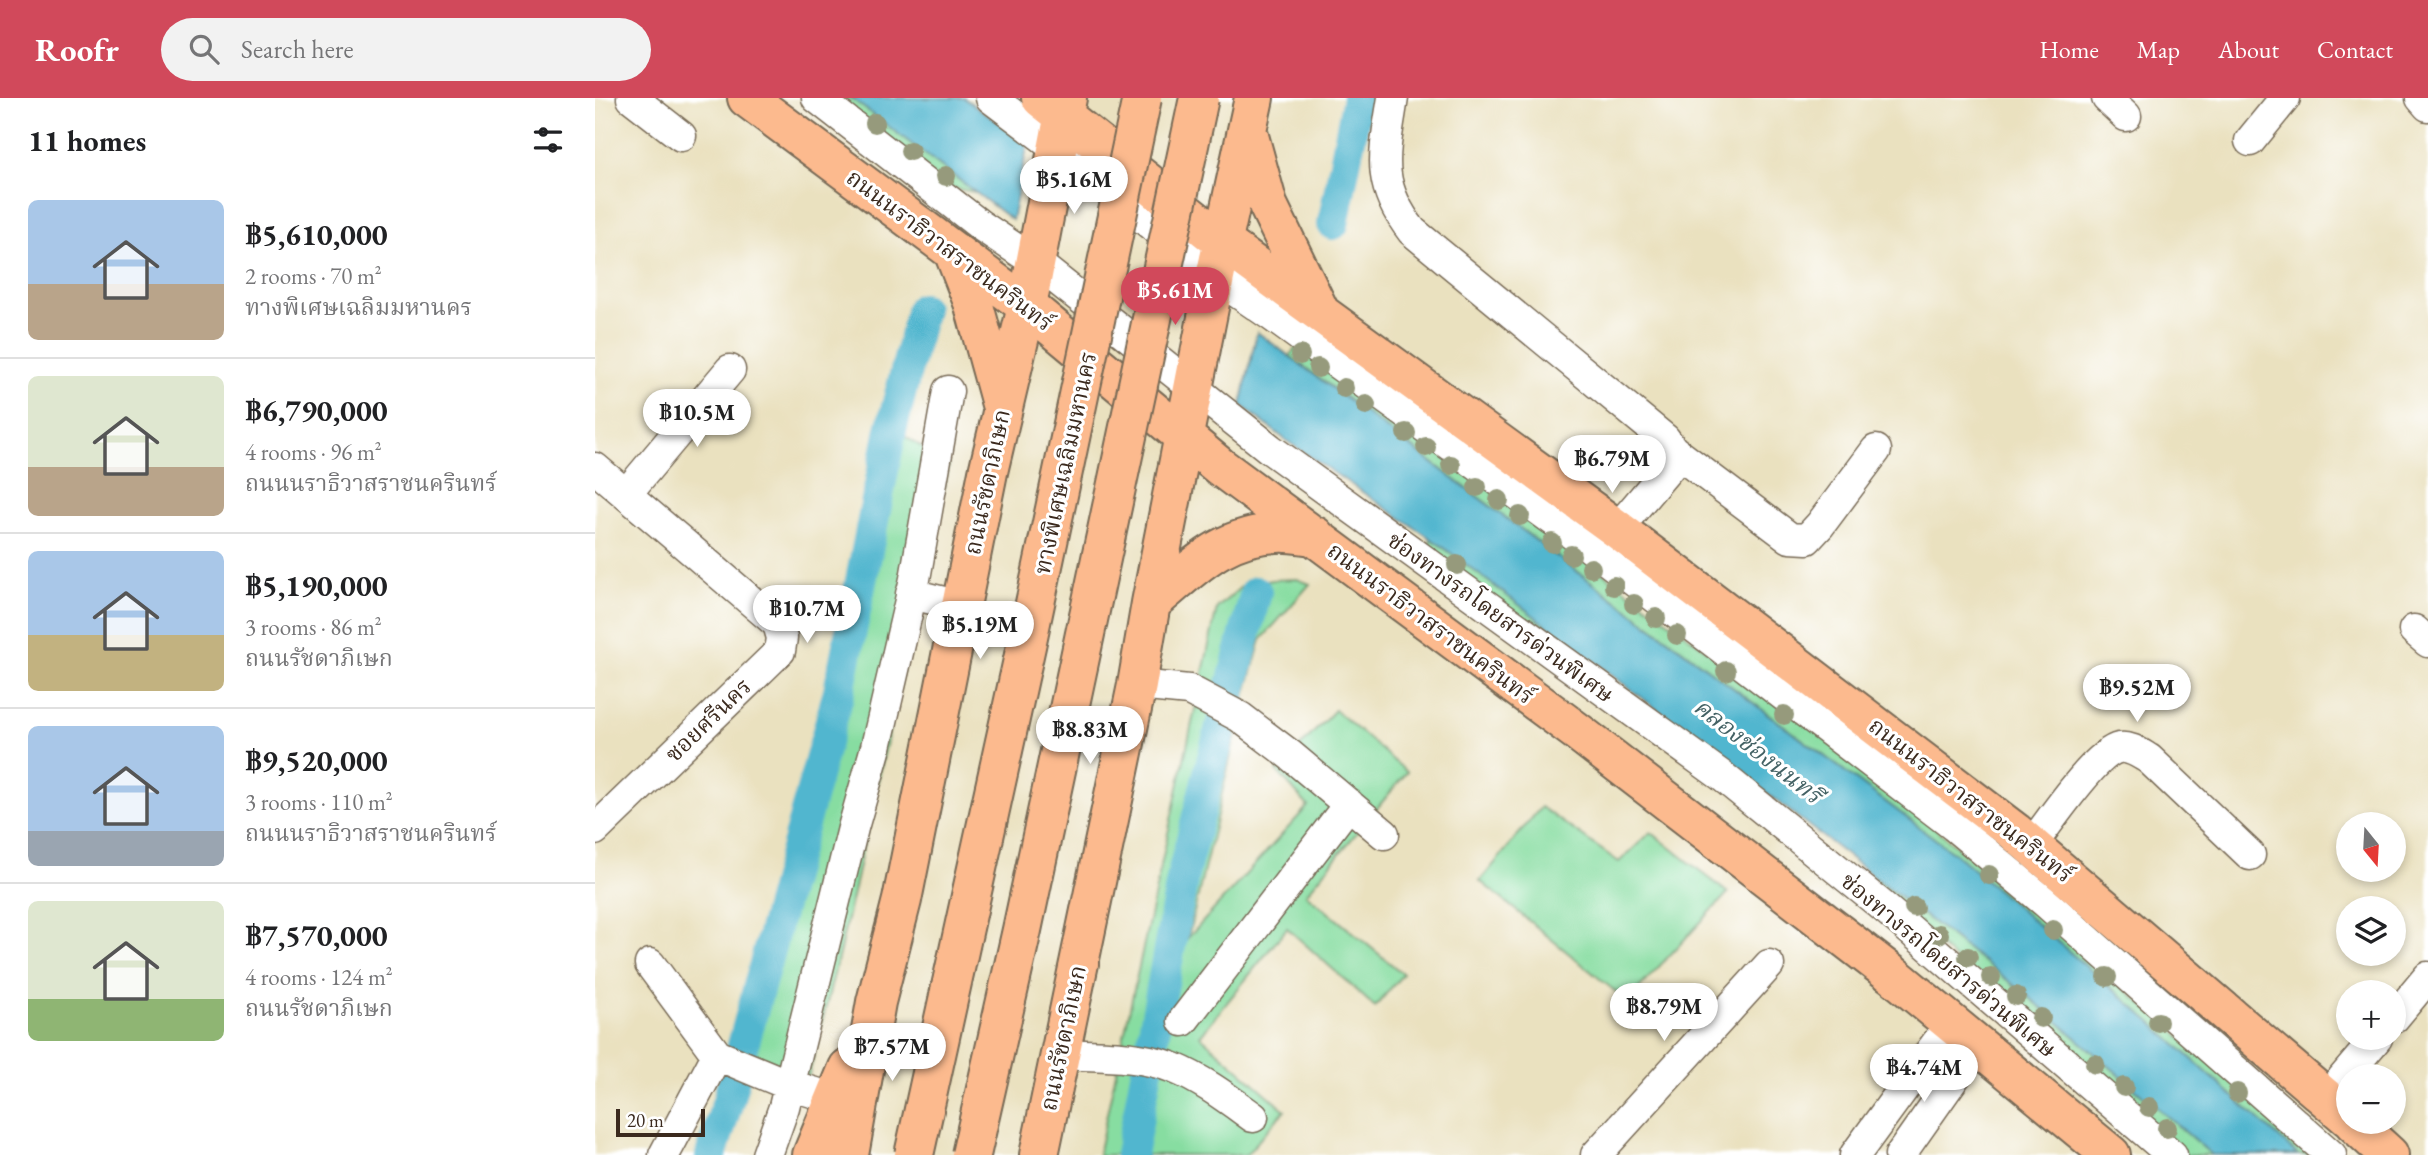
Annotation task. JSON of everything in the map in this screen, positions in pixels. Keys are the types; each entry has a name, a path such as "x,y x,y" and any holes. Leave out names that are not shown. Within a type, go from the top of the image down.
{"main road":[{"name":"ถนนนราธิวาสราชนครินทร์","path":"747,98 1027,306 1219,466 1579,733 1965,1033 2111,1155"},
{"name":"ทางพิเศษเฉลิมมหานคร","path":"913,1155 1026,646 1142,98"},
{"path":"971,1155 1022,930 1199,98"},
{"path":"1250,112 1268,205 1323,317"},
{"name":"ถนนรัชดาภิเษก","path":"1039,1155 1137,685 1151,603 1250,112"},
{"name":"ถนนนราธิวาสราชนครินทร์","path":"1057,115 1219,260 1323,317 1617,529 2031,846 2336,1107"},
{"name":"ถนนรัชดาภิเษก","path":"849,1155 876,1002 902,900 1002,409 1027,306 1057,115"},
{"path":"953,251 973,302 1002,409"},
{"path":"1151,603 1206,557 1244,537 1279,533 1315,536"},
{"path":"812,1155 876,1002"},
{"name":"ถนนนราธิวาสราชนครินทร์","path":"2366,1134 2389,1155"}],"street":[{"path":"632,98 681,136"},
{"name":"ช่องทางรถโดยสารด่วนพิเศษ","path":"817,98 980,225 1034,261 1245,430 1722,776 1880,904 2172,1155"},
{"path":"991,98 1057,115"},
{"path":"1393,98 1386,139 1385,180 1396,211 1412,232 1665,439 1673,450 1790,538 1807,539 1876,450"},
{"path":"2250,141 2285,98"},
{"path":"2420,98 2428,106"},
{"path":"1219,260 1954,826 2045,902 2331,1155"},
{"path":"626,494 730,370"},
{"path":"767,1155 778,1080 876,747 911,594 948,391"},
{"path":"1617,529 1673,463 1673,450"},
{"name":"ซอยศรีนคร","path":"595,468 778,624 782,638 780,650 595,830"},
{"path":"911,594 961,606"},
{"path":"1137,685 1189,690 1230,711 1384,834"},
{"path":"2031,846 2085,777 2108,752 2120,748 2133,749 2149,759 2250,855"},
{"path":"1183,1021 1349,804"},
{"path":"650,964 722,1057 778,1080 836,1099"},
{"path":"1596,1155 1769,965"},
{"path":"2406,1004 2428,977"},
{"path":"1855,1155 1965,1033"},
{"path":"1900,1155 1965,1033"},
{"path":"1060,1054 1122,1057 1172,1067 1206,1084 1253,1117"},
{"path":"664,1155 722,1057"}],"green space":[{"path":"828,98 851,98 975,192 945,187"},
{"path":"1298,345 1862,766 2320,1155 2298,1155 2152,1023 1958,856 1290,356"},
{"path":"903,435 949,465 841,946 808,1079 746,1059 861,623"},
{"path":"1432,539 1588,656 1581,669 1422,553"},
{"path":"1297,579 1310,584 1261,640 1243,704 1188,938 1308,806 1277,771 1335,710 1407,772 1306,894 1403,974 1375,1007 1287,928 1200,1036 1285,1110 1246,1155 1098,1155 1217,608 1241,587 1272,580"},
{"path":"1541,807 1619,862 1651,832 1728,893 1627,1001 1480,881"},
{"path":"1870,874 2028,996 2212,1155 2181,1155 1890,903"}],"water":[{"path":"851,98 964,98 1028,143 1012,220"},
{"name":"คลองช่องนนทรี","path":"1257,332 1958,856 2152,1023 2298,1155 2212,1155 2028,996 1707,747 1439,544 1287,441 1241,405"}],"waterway":[{"path":"1333,224 1358,98"},
{"path":"711,1155 839,691 891,430 922,309"},
{"path":"1131,1155 1184,870 1256,592"}]}
